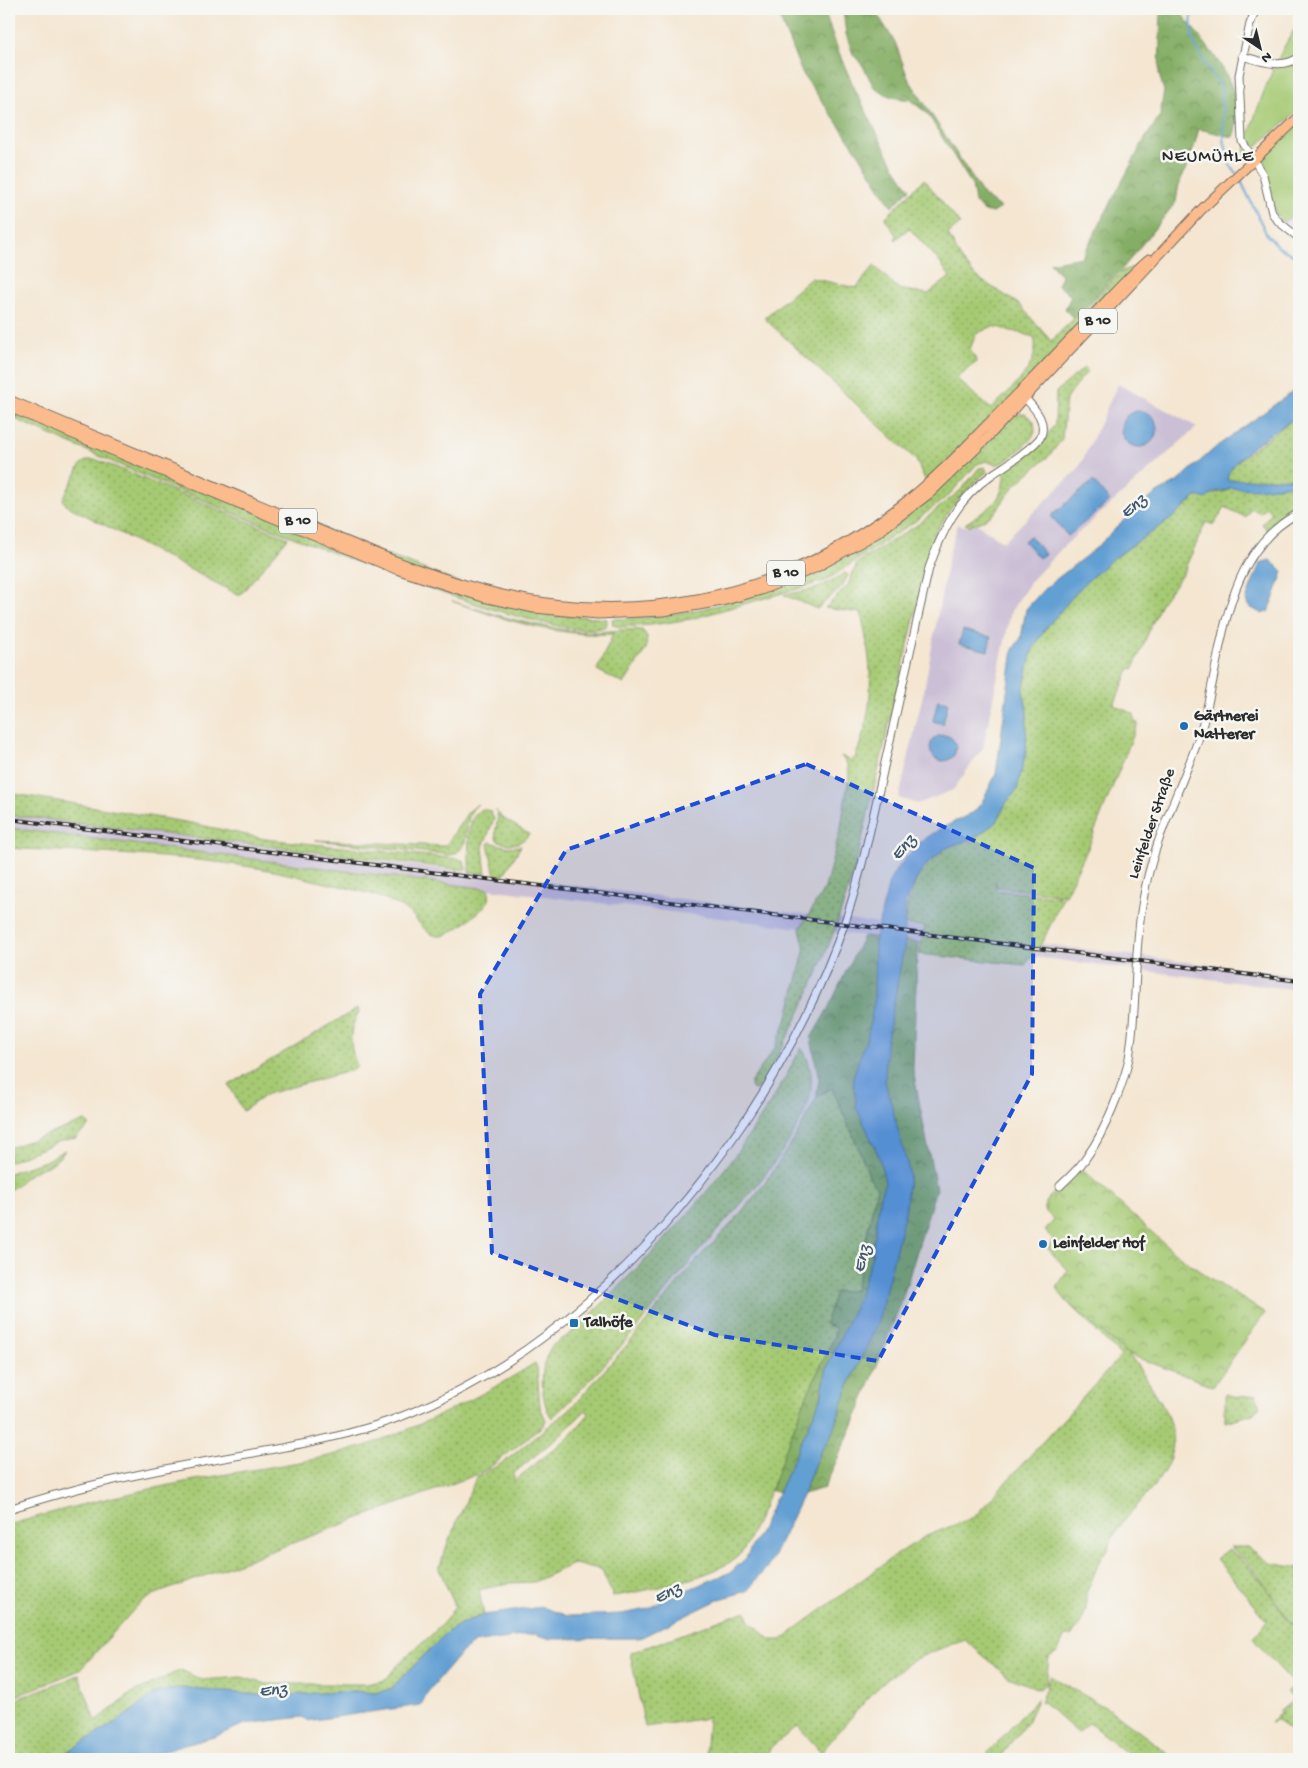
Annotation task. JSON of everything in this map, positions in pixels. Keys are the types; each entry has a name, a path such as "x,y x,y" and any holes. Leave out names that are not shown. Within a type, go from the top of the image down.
{"main road":[{"name":"B 10","path":"9,400 333,536 417,569 484,590 556,605 598,608 677,603 723,594 777,577 837,550 912,498 1128,290 1169,242 1232,178 1299,117"},
{"name":"B 10","path":"9,407 331,543 424,578 483,597 576,613 620,614 677,610 728,599 794,578 838,556 877,533 930,493 1143,264 1169,242"}],"street":[{"path":"1256,9 1242,56 1239,89 1242,141 1263,175 1272,213 1279,222 1299,238"},
{"path":"1242,56 1272,64 1294,61 1299,57"},
{"path":"9,1509 103,1482 320,1440 406,1415 479,1380 535,1342 580,1306 654,1236 703,1179 739,1130 784,1056 821,981 847,914 861,865 930,568 938,541 950,518 966,497 987,478 1031,446 1041,435 1042,421 1024,391"},
{"name":"Leinfelder Straße","path":"1060,1186 1093,1148 1126,1070 1145,888 1158,841 1197,744 1227,620 1244,572 1257,547 1274,528 1299,512"}],"highlighted area":[{"path":"806,764 1034,868 1032,1074 878,1361 715,1335 492,1253 480,994 566,850"}],"shaded area":[{"path":"1299,211 1299,237 1282,223"},
{"path":"1118,384 1197,427 1065,545 1031,581 1011,611 983,748 953,790 917,804 899,798 924,690 949,554 958,524 967,527 977,524 1003,542 1079,468"},
{"path":"9,815 1299,976 1299,990 94,840 9,828"}],"green space":[{"path":"776,9 824,9 838,50 855,89 887,153 910,189 892,207 859,154 802,73"},
{"path":"843,9 874,9 895,42 908,78 984,196 1001,208 993,213 983,211 975,202 972,185 927,113 910,100 891,97 874,87 863,66 853,54 846,34"},
{"path":"1161,9 1178,9 1212,52 1231,84 1236,101 1237,119 1233,137 1199,129 1191,157 1179,184 1176,202 1123,268 1073,318 1065,309 1071,296 1058,285 1062,276 1049,263 1082,257 1143,142 1160,116 1164,91 1159,74"},
{"path":"1299,23 1299,110 1243,158 1265,88 1290,36"},
{"path":"1299,122 1299,211 1282,223 1271,205 1268,174 1262,155"},
{"path":"924,179 960,224 948,234 961,259 981,280 1019,304 1051,341 1122,271 1143,264 927,484 916,460 764,318 811,278 856,288 874,266 899,289 928,294 950,277 938,260 909,228 895,240 896,235 885,218","holes":["993,326 1034,337 1035,348 1029,368 1015,386 991,409 956,378 977,362 970,349 976,334"]},
{"path":"1085,367 1088,372 1066,399 1062,439 1050,455 1015,485 994,514 980,522 967,526 965,524 994,504 1001,491 1004,472 1040,445 1055,424 1056,392"},
{"path":"9,411 534,611 607,619 607,625 571,628 504,613 416,584 317,547 126,468 9,416"},
{"path":"1017,414 1025,414 1034,421 1035,432 1019,451 1002,463 994,464 986,461 977,464 949,495 917,520 825,581 691,619 651,625 621,627 613,625 612,619 678,613 711,607 743,598 806,575 836,560 865,544 1011,417"},
{"path":"1299,415 1299,478 1227,481 1227,473 1241,458"},
{"path":"88,460 97,460 118,468 288,538 241,594 237,594 66,505 63,499 81,464"},
{"path":"985,467 987,472 956,502 933,539 856,864 848,890 831,940 800,1012 766,1078 761,1086 754,1090 751,1088 751,1082 775,1048 788,1016 805,948 800,929 825,888 841,827 849,776 848,765 841,756 851,761 855,758 862,739 869,703 870,669 861,613 825,608 848,585 857,563 920,523 962,489 979,468"},
{"path":"1299,484 1299,513 1269,532 1262,524 1272,512 1265,507 1260,513 1251,508 1245,517 1225,507 1214,525 1206,522 1182,575 1161,603 1133,669 1130,668 1114,705 1134,714 1134,721 1138,723 1088,848 1065,895 997,887 995,880 996,890 1063,897 1043,941 1025,965 919,954 925,927 906,925 907,905 917,878 929,862 946,848 976,837 1001,815 1006,803 1016,790 1026,752 1027,709 1023,691 1032,651 1045,629 1082,586 1111,560 1171,519 1197,496 1228,491 1228,488"},
{"path":"845,573 848,575 842,587 817,609 784,595 818,588"},
{"path":"452,601 517,620 567,630 591,632 642,630 647,636 646,649 624,684 597,670 613,634 572,633 531,626 491,615"},
{"path":"9,793 191,823 265,839 459,859 464,861 466,870 9,815"},
{"path":"478,804 472,809 469,816 466,839 463,846 459,851 451,855 315,840 442,846 446,845 468,812"},
{"path":"482,809 490,811 494,819 483,847 486,874 469,872 470,828 476,813"},
{"path":"496,810 501,817 529,834 526,838 514,844 506,844 497,840 495,833 498,818"},
{"path":"9,828 488,889 489,900 481,910 460,927 441,936 430,933 410,913 396,904 374,895 351,889 241,865 125,854 9,848"},
{"path":"490,842 508,847 521,846 503,876 495,875 488,844"},
{"path":"863,936 875,937 874,1003 868,1034 853,1077 857,1109 879,1156 885,1182 880,1196 872,1256 857,1302 827,1367 821,1398 779,1492 771,1490 796,1421 836,1330 825,1324 835,1292 855,1290 877,1188 870,1178 832,1088 816,1096 819,1080 811,1038 829,1007"},
{"path":"905,941 919,943 913,1070 936,1189 901,1303 858,1414 824,1488 803,1494 817,1458 832,1433 849,1385 878,1322 906,1207 909,1171 885,1081 886,1045"},
{"path":"358,1008 359,1012 351,1032 352,1051 357,1065 353,1070 267,1094 243,1111 229,1085"},
{"path":"801,1048 810,1068 811,1092 807,1106 785,1147 756,1186 694,1257 625,1342 552,1418 545,1403 542,1384 546,1356 550,1349 588,1318 684,1219 748,1137 785,1079"},
{"path":"832,1088 870,1178 877,1187 855,1291 825,1324 836,1330 830,1348 810,1391 748,1542 741,1553 732,1561 700,1576 681,1582 613,1596 601,1569 573,1564 534,1582 509,1583 479,1590 484,1615 464,1622 447,1632 390,1689 375,1693 354,1691 270,1696 181,1688 158,1692 122,1718 56,1759 9,1759 9,1702 79,1675 96,1721 132,1693 181,1670 202,1680 241,1677 267,1684 366,1684 386,1680 402,1661 440,1627 455,1606 439,1569 447,1545 476,1478 504,1462 570,1409 765,1183 796,1136 817,1097","holes":["586,1410 589,1414 569,1437 514,1481 514,1473 565,1431"]},
{"path":"85,1121 90,1125 76,1138 60,1141 9,1162 9,1148"},
{"path":"65,1150 51,1164 33,1172 9,1190 9,1173 45,1161"},
{"path":"1079,1167 1175,1253 1205,1275 1265,1313 1213,1386 1128,1354 1067,1302 1056,1288 1068,1270 1048,1249 1053,1239 1045,1231 1054,1220 1045,1211 1045,1202"},
{"path":"1067,1302 1133,1359 1167,1415 1173,1439 1167,1465 1159,1479 1124,1521 1107,1552 1102,1555 1086,1594 1086,1610 1081,1622 1071,1636 1065,1636 1058,1652 1049,1657 1046,1684 1039,1689 1008,1677 965,1640 921,1657 896,1673 873,1693 821,1752 798,1726 771,1747 764,1759 705,1759 708,1718 645,1727 630,1653 746,1611 750,1621 771,1640 781,1640 890,1559 924,1537 974,1517 1121,1356"},
{"path":"535,1363 540,1407 546,1420 544,1425 488,1469 153,1595 137,1606 80,1670 9,1699 9,1525 60,1510 138,1492 339,1454 359,1448 438,1416 499,1385"},
{"path":"1225,1394 1238,1397 1256,1395 1260,1406 1253,1414 1225,1422"},
{"path":"1230,1547 1248,1547 1270,1563 1299,1568 1299,1631 1250,1566"},
{"path":"1229,1549 1240,1557 1258,1577 1299,1633 1299,1736 1277,1721 1270,1723 1279,1714 1282,1715 1279,1712 1294,1699 1286,1692 1295,1685 1253,1639 1267,1620 1216,1559"},
{"path":"1050,1676 1110,1710 1176,1759 1134,1759 1089,1723 1078,1733 1043,1702 1040,1703"},
{"path":"1038,1698 1027,1722 998,1759 993,1759 987,1754"}],"water":[{"path":"1299,387 1299,415 1245,453 1230,471 1227,480 1299,478 1299,484 1259,489 1228,488 1228,490 1214,492 1206,499 1197,496 1171,519 1111,560 1082,586 1045,629 1032,651 1023,691 1027,709 1026,752 1017,790 1006,803 997,822 976,837 946,848 929,862 917,878 905,903 905,941 886,1045 885,1081 909,1171 906,1207 878,1322 849,1385 832,1433 817,1458 803,1494 770,1564 747,1591 720,1599 640,1638 551,1639 534,1634 474,1643 460,1654 427,1693 421,1705 306,1721 302,1717 245,1724 214,1737 134,1759 56,1759 122,1718 158,1692 181,1688 270,1696 354,1691 375,1693 391,1689 447,1632 464,1622 484,1615 542,1607 568,1616 621,1614 648,1609 672,1596 731,1572 745,1559 763,1526 821,1398 827,1367 857,1302 872,1256 880,1196 885,1182 879,1156 857,1109 853,1077 868,1034 874,1003 875,938 889,882 897,868 919,843 938,830 974,812 982,802 996,774 1013,649 1021,638 1026,609 1045,588 1096,548 1132,512 1157,493 1177,482 1216,447"},
{"path":"1139,411 1152,416 1157,429 1152,442 1139,447 1126,442 1121,429 1126,416"},
{"path":"1093,481 1110,501 1068,536 1051,516"},
{"path":"1030,536 1045,554 1039,558 1024,541"},
{"path":"1270,560 1283,572 1269,611 1262,614 1248,606 1246,600 1260,563"},
{"path":"963,630 991,637 988,651 959,644"},
{"path":"938,700 948,702 943,724 933,721"},
{"path":"943,735 952,739 956,748 952,757 943,761 934,757 930,748 934,739"}],"waterway":[{"path":"1191,9 1192,39 1204,62 1221,87 1224,139 1230,165 1236,173"},
{"path":"1240,179 1267,235 1278,247 1299,258"},
{"path":"164,1752 166,1759"}],"railway":[{"path":"9,819 1299,981"}],"place":[{"name":"Gärtnerei Natterer","path":"1184,726"},
{"name":"Leinfelder Hof","path":"1043,1244"},
{"name":"Talhöfe","path":"574,1323"}],"district":[{"name":"NEUMÜHLE","path":"1208,157"}],"water label":[{"name":"Enz","path":"1134,507"},
{"name":"Enz","path":"904,848"},
{"name":"Enz","path":"863,1259"},
{"name":"Enz","path":"668,1594"},
{"name":"Enz","path":"273,1691"}]}
